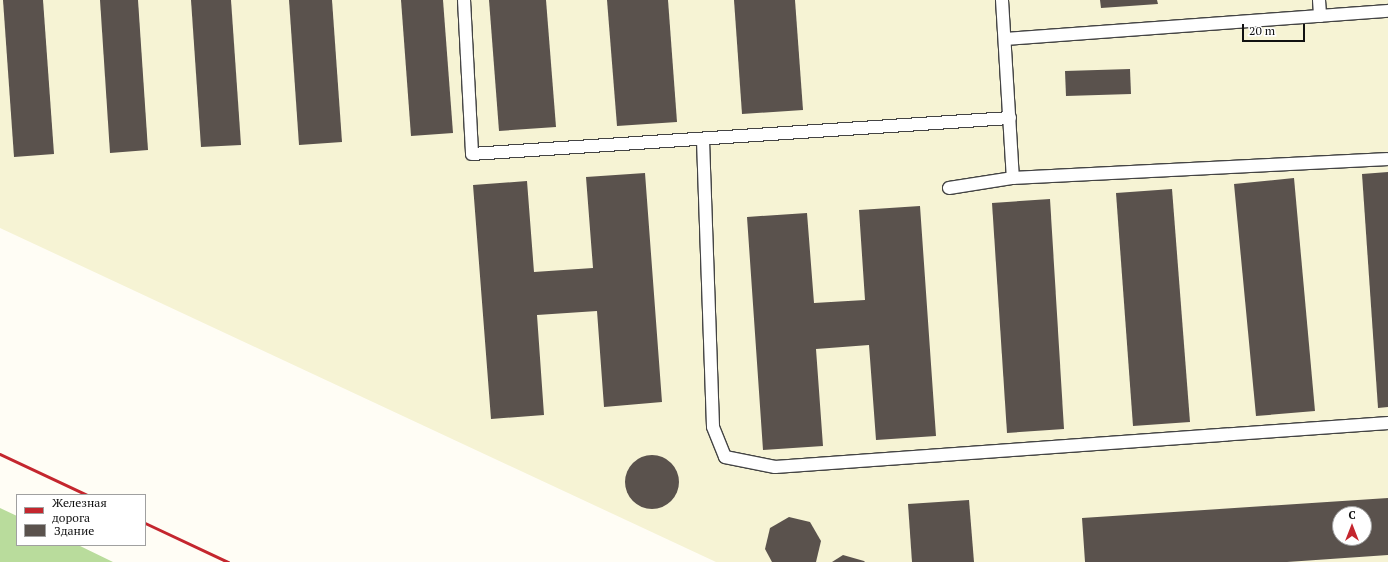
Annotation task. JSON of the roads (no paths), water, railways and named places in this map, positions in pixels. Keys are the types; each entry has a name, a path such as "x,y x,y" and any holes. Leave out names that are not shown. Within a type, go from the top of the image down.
{"lane":[{"path":"464,0 472,154 703,140 1010,118"},
{"path":"1002,0 1013,178"},
{"path":"1318,0 1320,16"},
{"path":"1005,40 1388,11"},
{"path":"703,140 713,427 725,457 775,467 1388,423"},
{"path":"949,188 1013,178 1388,159"}],"railway":[{"path":"0,454 85,494"},
{"path":"146,523 228,562"}]}
